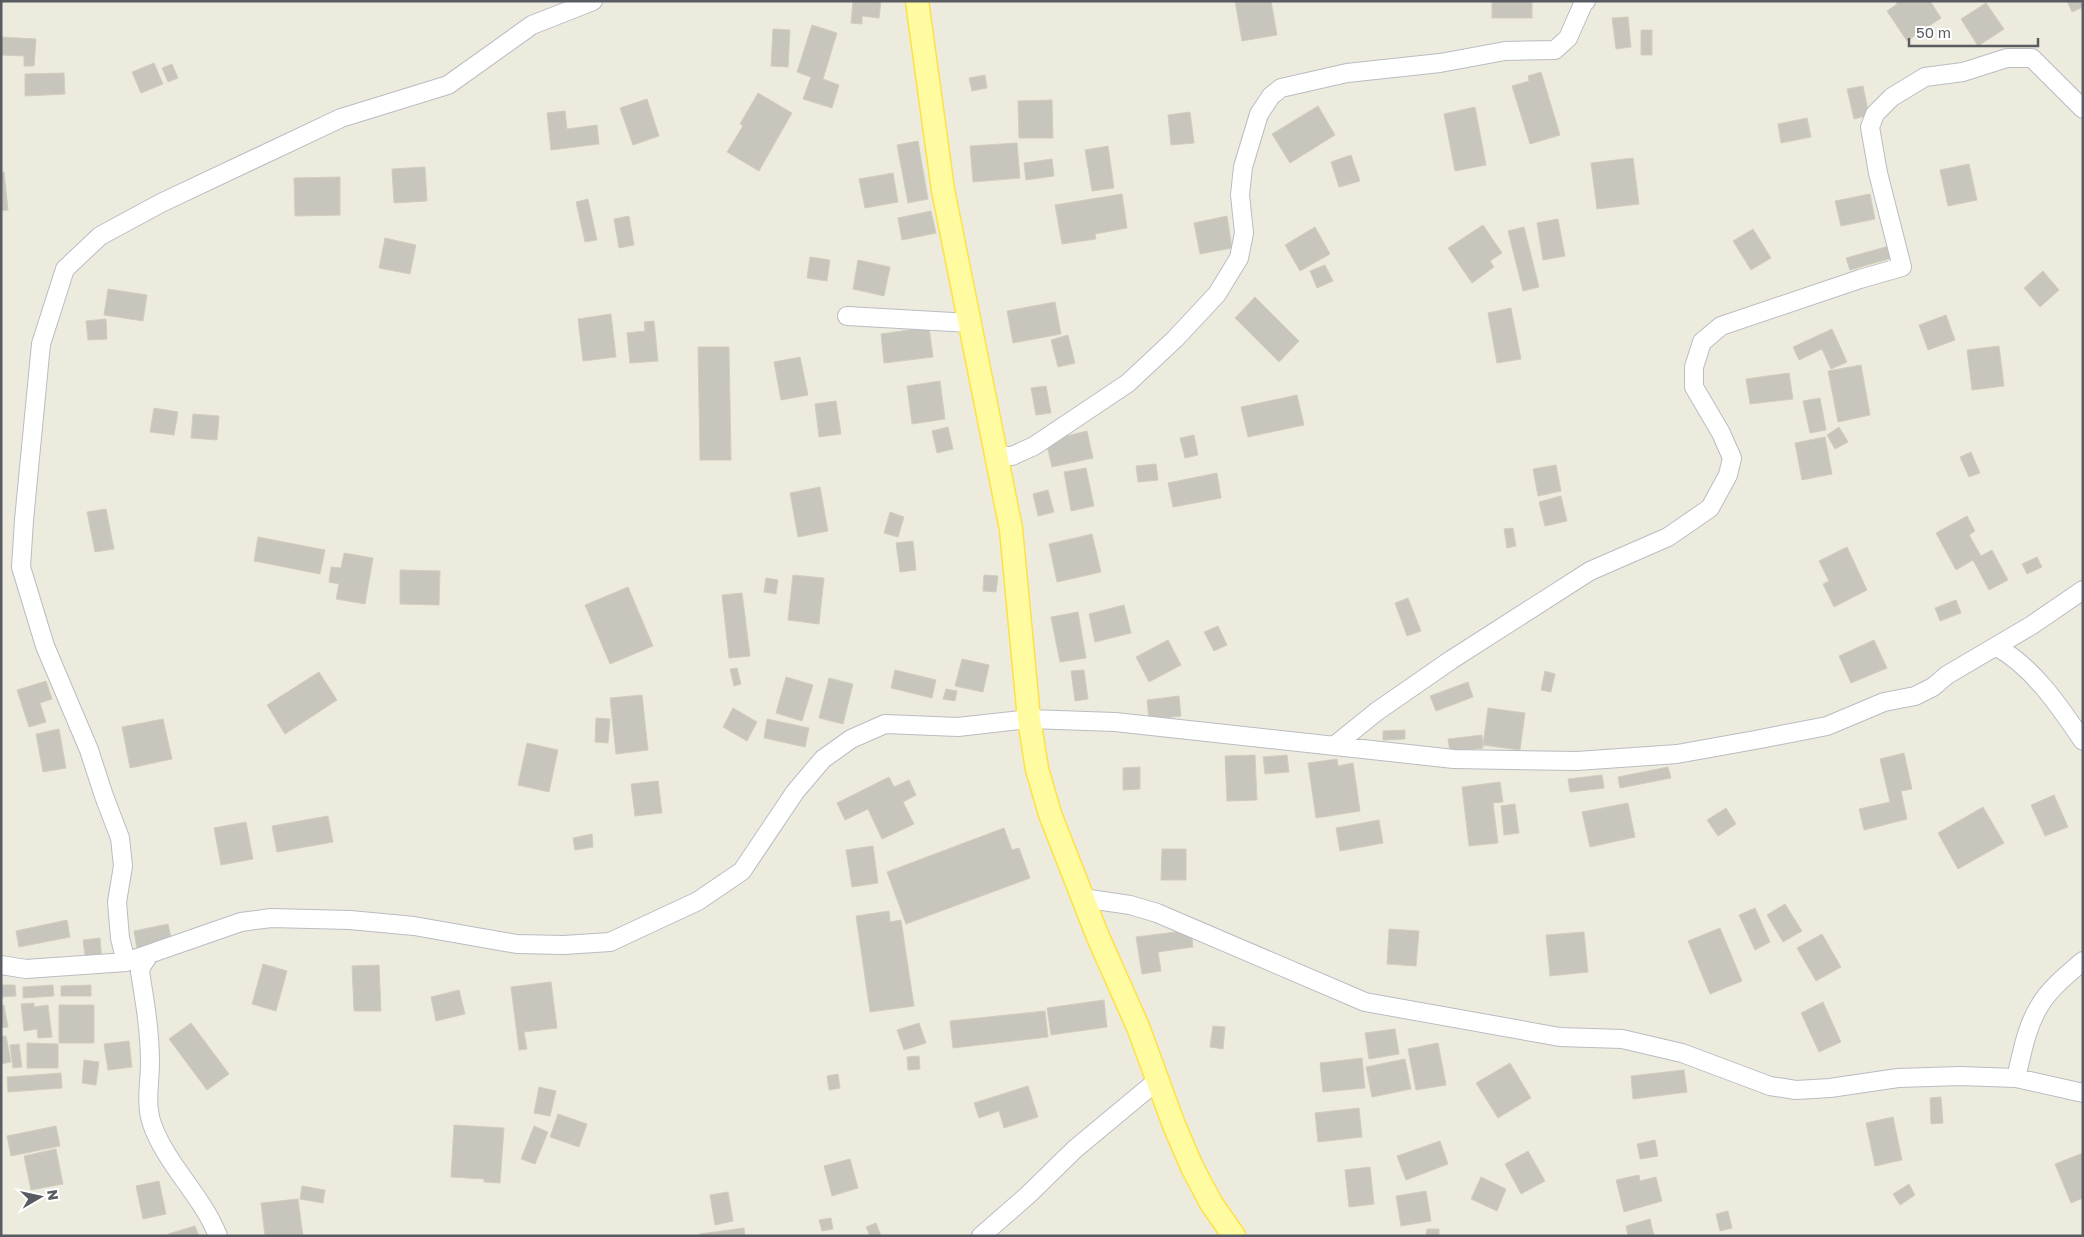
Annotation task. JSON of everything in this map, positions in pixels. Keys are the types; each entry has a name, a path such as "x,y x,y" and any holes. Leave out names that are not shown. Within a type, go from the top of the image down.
{"main road":[{"path":"917,1 943,190 1011,529 1030,719 1037,769 1050,814 1083,898 1138,1027 1192,1167 1211,1204 1234,1236"}],"street":[{"path":"126,962 120,938 117,902 123,866 120,838 104,796 90,750 45,646 21,567 41,344 65,269 100,236 161,203 341,118 448,85 532,25 592,1"},
{"path":"997,456 1012,456 1034,446 1128,383 1175,339 1218,294 1239,258 1244,232 1240,195 1243,167 1260,114 1271,96 1281,88 1347,73 1440,63 1505,51 1555,50 1568,38 1586,1"},
{"path":"1334,746 1376,712 1451,660 1590,571 1668,537 1710,508 1728,474 1732,458 1721,433 1694,387 1694,367 1702,342 1721,326 1902,267 1878,173 1870,127 1875,114 1892,97 1925,78 1963,72 2007,58 2032,58 2083,109"},
{"path":"847,316 970,323"},
{"path":"1,965 26,969 126,962 240,922 271,918 350,920 414,926 517,944 564,945 610,942 698,901 742,871 795,792 823,759 851,739 885,724 958,727 1030,719 1115,722 1454,759 1577,761 1677,754 1826,726 1884,702 1915,696 1933,687 1947,675 1997,647 2083,590"},
{"path":"1997,647 2022,665 2037,681 2078,726 2083,741"},
{"path":"1083,898 1130,905 1157,913 1365,1002 1560,1037 1622,1039 1682,1053 1770,1086 1796,1090 1898,1078 1960,1076 2016,1078 2083,1093"},
{"path":"150,954 142,965 140,972 149,1036 148,1095 151,1121 163,1149 211,1220 218,1236"},
{"path":"2016,1078 2027,1034 2040,1005 2062,980 2083,961"},
{"path":"981,1236 1028,1195 1075,1149 1158,1080"}],"building":[{"path":"853,1 881,1 879,18 862,16 862,24 851,23"},
{"path":"1235,1 1271,1 1277,35 1242,41"},
{"path":"1492,1 1532,1 1532,18 1492,18"},
{"path":"1896,1 1930,1 1941,18 1907,41 1887,11 1897,4"},
{"path":"2067,1 2083,1 2083,7 2072,12"},
{"path":"1986,3 2004,29 1978,46 1961,19"},
{"path":"1628,17 1631,47 1616,49 1612,18"},
{"path":"812,25 837,33 823,79 839,85 832,108 803,99 811,77 797,72"},
{"path":"773,29 790,30 788,67 771,66"},
{"path":"1641,30 1652,30 1652,55 1641,55"},
{"path":"1,37 36,39 34,66 24,66 24,56 1,55"},
{"path":"154,63 163,84 141,93 132,72"},
{"path":"172,64 178,78 168,82 162,68"},
{"path":"1541,72 1560,135 1530,144 1512,86 1529,81 1528,76"},
{"path":"64,73 65,94 25,96 25,74"},
{"path":"985,75 987,88 972,91 969,78"},
{"path":"1863,86 1869,115 1854,119 1847,89"},
{"path":"758,93 792,113 759,171 727,152 743,126 740,124"},
{"path":"647,99 659,136 633,145 620,108"},
{"path":"1052,100 1053,138 1019,138 1018,101"},
{"path":"1318,106 1335,135 1290,163 1272,134"},
{"path":"1475,107 1486,165 1455,171 1444,114"},
{"path":"565,111 567,129 597,125 599,144 551,150 547,113"},
{"path":"1190,112 1194,143 1171,145 1168,115"},
{"path":"1807,118 1811,137 1781,143 1778,124"},
{"path":"918,141 928,199 908,203 897,145"},
{"path":"1017,143 1020,178 973,182 970,146"},
{"path":"1108,146 1114,188 1092,191 1085,150"},
{"path":"1351,155 1360,181 1339,187 1331,162"},
{"path":"1633,158 1639,204 1597,209 1591,163"},
{"path":"1052,159 1054,176 1026,180 1024,163"},
{"path":"1969,164 1977,200 1948,206 1940,170"},
{"path":"425,167 427,201 394,203 392,169"},
{"path":"4,172 8,210 1,211 1,173"},
{"path":"893,173 898,202 865,208 859,179"},
{"path":"340,177 340,215 295,216 294,178"},
{"path":"1122,194 1127,228 1095,234 1096,239 1062,244 1055,205"},
{"path":"1870,194 1875,219 1841,226 1835,201"},
{"path":"588,199 597,240 585,242 576,202"},
{"path":"931,211 936,233 902,240 898,218"},
{"path":"629,216 634,245 619,248 614,219"},
{"path":"1227,216 1232,248 1200,254 1194,223"},
{"path":"1558,219 1565,256 1543,260 1537,223"},
{"path":"1483,225 1502,253 1490,261 1494,267 1472,283 1448,248"},
{"path":"1315,227 1330,254 1300,271 1285,245"},
{"path":"1524,227 1539,287 1523,291 1508,231"},
{"path":"1753,229 1771,258 1751,270 1733,241"},
{"path":"385,238 416,245 410,274 379,268"},
{"path":"1889,246 1892,258 1850,270 1846,258"},
{"path":"810,257 830,260 827,281 807,278"},
{"path":"858,260 890,267 884,296 853,289"},
{"path":"1325,265 1333,281 1317,288 1310,271"},
{"path":"2043,271 2059,290 2040,307 2024,288"},
{"path":"108,289 147,295 143,321 104,315"},
{"path":"1255,297 1299,341 1279,362 1235,318"},
{"path":"1055,302 1061,334 1013,343 1007,311"},
{"path":"1511,308 1521,359 1497,363 1488,313"},
{"path":"611,314 616,357 583,361 578,319"},
{"path":"1946,315 1955,340 1928,350 1919,325"},
{"path":"106,319 107,339 88,340 86,321"},
{"path":"654,321 658,361 630,363 627,333 645,331 644,322"},
{"path":"929,327 933,357 884,363 881,334"},
{"path":"1832,329 1847,362 1831,369 1822,349 1799,360 1793,347"},
{"path":"1068,335 1075,363 1058,367 1051,340"},
{"path":"1999,346 2004,386 1972,390 1967,350"},
{"path":"698,347 729,347 731,460 700,460"},
{"path":"800,357 808,395 781,400 774,362"},
{"path":"1861,365 1870,415 1838,422 1828,371"},
{"path":"1789,373 1793,399 1750,404 1746,379"},
{"path":"940,381 945,419 912,424 907,386"},
{"path":"1046,386 1051,413 1036,415 1031,388"},
{"path":"1297,395 1304,425 1248,437 1241,407"},
{"path":"1820,398 1826,430 1810,433 1803,401"},
{"path":"836,401 841,434 819,437 815,404"},
{"path":"154,408 178,412 174,435 150,432"},
{"path":"193,414 219,416 217,440 191,438"},
{"path":"948,427 953,449 937,453 932,431"},
{"path":"1839,427 1848,442 1835,449 1827,435"},
{"path":"1087,431 1093,458 1052,467 1046,441"},
{"path":"1194,435 1198,455 1185,458 1180,438"},
{"path":"1825,437 1832,474 1802,480 1795,443"},
{"path":"1971,452 1980,473 1969,477 1960,457"},
{"path":"1156,464 1158,480 1138,482 1136,466"},
{"path":"1556,465 1561,491 1538,496 1533,469"},
{"path":"1086,468 1094,506 1071,511 1064,472"},
{"path":"1217,473 1221,498 1173,507 1168,483"},
{"path":"820,487 828,531 798,537 790,493"},
{"path":"1048,490 1054,512 1038,516 1033,494"},
{"path":"1561,496 1567,521 1545,526 1539,502"},
{"path":"106,509 114,549 95,552 87,512"},
{"path":"890,512 904,517 898,537 884,533"},
{"path":"1967,516 1975,531 1969,535 1981,556 1992,550 2008,580 1989,590 1973,560 1956,570 1936,533"},
{"path":"1513,528 1516,546 1507,548 1504,529"},
{"path":"1092,534 1101,572 1057,582 1049,544"},
{"path":"258,537 325,550 320,574 254,561"},
{"path":"913,541 916,570 900,572 896,543"},
{"path":"1847,547 1867,590 1834,607 1823,584 1829,581 1819,561"},
{"path":"344,553 373,558 365,604 336,599 339,584 329,582 331,567 341,568"},
{"path":"2037,557 2042,567 2027,574 2022,564"},
{"path":"400,570 440,571 439,605 400,604"},
{"path":"793,575 824,578 819,624 788,620"},
{"path":"984,575 998,576 996,592 983,591"},
{"path":"766,578 778,580 776,594 764,592"},
{"path":"628,587 653,646 610,664 585,605"},
{"path":"742,593 750,656 729,658 722,595"},
{"path":"1408,598 1421,631 1407,636 1395,603"},
{"path":"1956,600 1961,613 1940,621 1935,608"},
{"path":"1124,605 1131,633 1095,642 1089,614"},
{"path":"1078,612 1086,658 1060,662 1051,617"},
{"path":"1218,626 1227,645 1214,651 1204,632"},
{"path":"1168,640 1181,665 1149,682 1136,657"},
{"path":"1874,640 1887,668 1851,683 1839,656"},
{"path":"962,659 989,665 983,692 955,686"},
{"path":"737,668 741,684 734,686 730,669"},
{"path":"895,670 936,680 932,698 891,688"},
{"path":"1084,670 1088,699 1075,701 1071,671"},
{"path":"1545,671 1555,674 1551,692 1541,690"},
{"path":"319,672 337,700 285,734 267,705"},
{"path":"786,677 813,685 802,721 776,713"},
{"path":"829,678 853,684 843,724 819,718"},
{"path":"46,681 52,699 40,703 46,722 29,727 17,690"},
{"path":"1468,682 1473,697 1436,711 1430,696"},
{"path":"946,689 957,691 955,701 943,699"},
{"path":"642,695 648,750 616,754 610,698"},
{"path":"1179,696 1181,716 1149,720 1147,700"},
{"path":"733,708 757,722 747,741 723,727"},
{"path":"1488,708 1525,713 1520,750 1483,745"},
{"path":"596,718 610,719 608,743 595,742"},
{"path":"163,719 172,759 130,768 122,727"},
{"path":"767,719 809,728 805,747 764,738"},
{"path":"59,729 66,768 43,772 36,734"},
{"path":"1405,730 1405,739 1383,740 1383,731"},
{"path":"1482,735 1483,748 1450,752 1448,739"},
{"path":"527,743 558,750 549,792 518,785"},
{"path":"1904,753 1912,789 1901,791 1907,819 1864,830 1859,809 1890,802 1880,759"},
{"path":"1255,755 1257,800 1227,801 1225,756"},
{"path":"1287,755 1289,772 1265,774 1263,757"},
{"path":"1337,759 1338,766 1353,763 1360,811 1316,818 1308,763"},
{"path":"1140,767 1140,789 1123,790 1123,768"},
{"path":"1668,767 1671,778 1620,788 1618,777"},
{"path":"1602,775 1604,788 1570,792 1568,779"},
{"path":"889,777 894,787 909,780 916,795 903,802 914,824 882,839 868,809 845,820 837,803"},
{"path":"658,781 662,813 635,816 631,784"},
{"path":"1500,782 1503,802 1493,803 1498,843 1469,846 1462,787"},
{"path":"2054,795 2068,827 2045,836 2031,805"},
{"path":"1628,803 1635,837 1590,847 1582,812"},
{"path":"1515,804 1519,833 1504,835 1501,806"},
{"path":"1983,807 2004,843 1958,869 1938,833"},
{"path":"1726,808 1736,824 1718,836 1707,820"},
{"path":"328,816 333,842 277,852 272,826"},
{"path":"1379,820 1383,843 1340,851 1336,828"},
{"path":"246,822 253,859 221,865 214,828"},
{"path":"1004,828 1012,850 1019,848 1030,878 906,924 887,872"},
{"path":"592,834 593,847 575,850 573,838"},
{"path":"873,846 878,883 852,887 846,850"},
{"path":"1162,849 1186,849 1186,880 1161,880"},
{"path":"1785,904 1802,931 1783,942 1767,915"},
{"path":"1755,908 1770,942 1755,950 1739,915"},
{"path":"889,911 890,922 901,920 914,1006 870,1012 856,916"},
{"path":"67,920 70,937 19,947 16,931"},
{"path":"168,924 172,942 137,949 134,931"},
{"path":"1720,928 1742,981 1710,994 1688,941"},
{"path":"1389,929 1419,931 1416,966 1387,964"},
{"path":"1191,930 1193,947 1158,952 1161,971 1142,974 1136,937"},
{"path":"1584,932 1588,972 1550,976 1546,935"},
{"path":"1822,934 1841,967 1816,981 1797,948"},
{"path":"100,938 102,961 86,963 83,940"},
{"path":"263,964 287,971 276,1011 252,1004"},
{"path":"379,965 381,1011 354,1011 352,966"},
{"path":"551,982 557,1028 524,1032 527,1049 519,1050 511,987"},
{"path":"1,985 15,985 16,996 1,997"},
{"path":"53,985 54,996 23,998 23,987"},
{"path":"91,985 91,996 61,996 61,986"},
{"path":"459,990 465,1014 436,1021 431,997"},
{"path":"1104,1000 1107,1027 1051,1035 1047,1008"},
{"path":"1823,1002 1841,1042 1819,1052 1801,1013"},
{"path":"34,1003 34,1007 48,1005 52,1037 38,1038 37,1029 24,1031 21,1004"},
{"path":"4,1005 8,1027 1,1028 1,1006"},
{"path":"59,1005 94,1005 94,1043 59,1043"},
{"path":"1045,1011 1048,1037 953,1048 950,1021"},
{"path":"191,1023 229,1074 207,1090 169,1039"},
{"path":"919,1023 926,1043 904,1050 897,1030"},
{"path":"1213,1026 1225,1027 1223,1049 1210,1047"},
{"path":"1395,1029 1399,1054 1369,1059 1365,1033"},
{"path":"1,1036 6,1036 11,1062 1,1064"},
{"path":"129,1041 132,1067 108,1070 104,1044"},
{"path":"27,1043 58,1044 58,1068 27,1068"},
{"path":"1438,1043 1446,1085 1416,1090 1408,1049"},
{"path":"19,1044 22,1067 13,1068 10,1045"},
{"path":"919,1056 920,1069 908,1070 907,1057"},
{"path":"1362,1058 1365,1088 1323,1092 1320,1063"},
{"path":"1405,1059 1411,1089 1372,1097 1366,1067"},
{"path":"84,1060 99,1062 96,1085 82,1083"},
{"path":"1510,1063 1531,1098 1498,1118 1476,1083"},
{"path":"1684,1070 1687,1092 1633,1099 1631,1076"},
{"path":"61,1073 62,1088 8,1092 7,1077"},
{"path":"838,1074 840,1088 829,1090 827,1076"},
{"path":"1028,1086 1038,1117 1004,1128 999,1111 979,1118 974,1103"},
{"path":"539,1087 556,1091 550,1116 534,1113"},
{"path":"1941,1097 1943,1123 1931,1124 1930,1098"},
{"path":"1359,1108 1362,1137 1318,1142 1315,1113"},
{"path":"558,1114 587,1124 579,1147 550,1137"},
{"path":"1893,1117 1902,1160 1875,1166 1866,1123"},
{"path":"454,1125 504,1128 500,1183 484,1182 484,1179 451,1177"},
{"path":"56,1126 60,1146 11,1156 7,1136"},
{"path":"534,1126 548,1132 535,1164 521,1159"},
{"path":"1655,1140 1658,1156 1640,1159 1637,1144"},
{"path":"1440,1141 1448,1164 1406,1180 1397,1156"},
{"path":"56,1149 63,1184 31,1190 24,1156"},
{"path":"1528,1151 1545,1181 1521,1194 1505,1164"},
{"path":"2083,1153 2083,1198 2071,1203 2055,1164"},
{"path":"850,1159 858,1188 832,1196 824,1166"},
{"path":"1370,1167 1374,1204 1349,1207 1345,1170"},
{"path":"1639,1175 1640,1181 1656,1177 1662,1201 1624,1212 1616,1180"},
{"path":"1481,1177 1506,1189 1497,1211 1471,1199"},
{"path":"159,1181 166,1214 143,1219 136,1186"},
{"path":"1909,1184 1915,1195 1900,1205 1893,1194"},
{"path":"302,1186 325,1190 323,1203 300,1199"},
{"path":"1426,1191 1431,1221 1401,1226 1396,1196"},
{"path":"728,1192 733,1221 715,1225 710,1195"},
{"path":"298,1199 303,1236 265,1236 261,1203"},
{"path":"1728,1211 1732,1228 1720,1231 1716,1214"},
{"path":"831,1218 833,1229 822,1231 819,1220"},
{"path":"1650,1219 1654,1236 1628,1236 1626,1226"},
{"path":"876,1223 881,1236 870,1236 866,1227"},
{"path":"195,1226 199,1236 169,1236 168,1234"},
{"path":"744,1228 745,1236 701,1236 700,1234"},
{"path":"1427,1229 1439,1229 1439,1236 1426,1236"}]}
